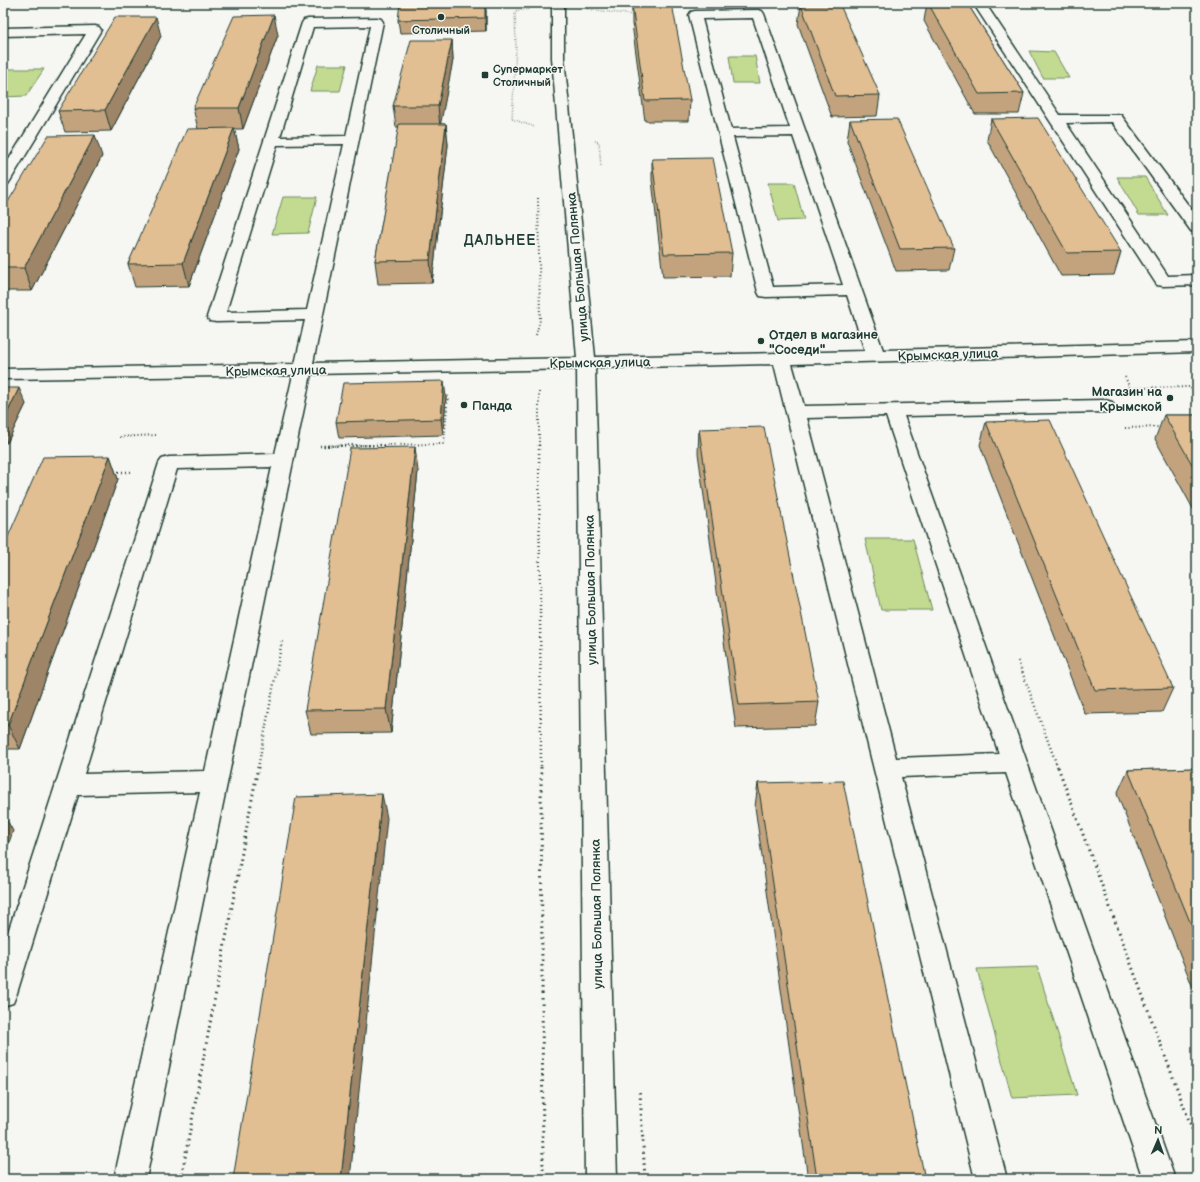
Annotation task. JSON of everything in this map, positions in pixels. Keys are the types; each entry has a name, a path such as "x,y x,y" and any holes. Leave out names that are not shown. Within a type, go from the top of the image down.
{"street":[{"name":"улица Большая Полянка","path":"558,3 558,58 586,362 601,1179"},
{"path":"981,6 1163,281 1197,280"},
{"path":"853,290 766,292 696,15 758,14 876,356"},
{"path":"130,1179 315,315 377,22 308,23 216,317 315,315"},
{"path":"3,181 17,147 95,30 9,35"},
{"path":"1056,120 1116,118 1197,228"},
{"path":"726,133 799,132"},
{"path":"271,141 352,140"},
{"name":"Крымская улица","path":"3,374 303,369 1197,347"},
{"path":"782,358 991,1179"},
{"path":"796,412 1104,406"},
{"path":"893,410 1159,1179"},
{"path":"3,993 169,463 284,460"},
{"path":"886,768 1016,763"},
{"path":"68,785 215,781"}],"path":[{"path":"533,9 515,11 516,46 512,119 538,128"},
{"path":"586,9 633,15"},
{"path":"593,140 599,142 601,173"},
{"path":"535,337 540,320 538,192"},
{"path":"1123,375 1130,388 1190,387 1197,399"},
{"path":"537,389 540,394 539,472 543,1179"},
{"path":"319,446 444,444 448,394 454,392"},
{"path":"1119,429 1166,427"},
{"path":"120,437 157,435"},
{"path":"318,454 320,438"},
{"path":"181,1179 284,633"},
{"path":"1016,655 1197,1142"},
{"path":"640,1084 645,1179"}],"green space":[{"path":"1029,51 1054,52 1069,78 1043,78"},
{"path":"729,56 755,56 760,83 733,83"},
{"path":"318,65 347,65 340,91 310,91"},
{"path":"7,69 44,69 26,96 3,97 3,75"},
{"path":"1117,177 1145,177 1168,215 1139,215"},
{"path":"768,183 794,183 804,220 778,221"},
{"path":"283,197 317,197 308,233 272,234"},
{"path":"865,539 913,539 932,610 881,610"},
{"path":"1037,967 1077,1095 1012,1098 977,969"}],"building":[{"path":"400,3 485,3 485,18 398,20"},
{"path":"928,3 967,3 1024,93 979,94"},
{"path":"672,4 690,100 645,101 632,5"},
{"path":"801,5 840,5 880,95 835,96"},
{"path":"274,15 239,108 193,108 234,16"},
{"path":"115,17 156,17 105,110 58,111"},
{"path":"411,40 452,40 438,106 393,106"},
{"path":"1038,118 1121,252 1067,253 991,119"},
{"path":"897,119 954,248 900,249 850,120"},
{"path":"399,124 446,124 430,260 375,261"},
{"path":"234,128 183,263 128,264 187,129"},
{"path":"95,135 24,268 3,268 3,210 48,136"},
{"path":"713,158 732,253 664,254 652,159"},
{"path":"444,381 441,419 336,422 343,383"},
{"path":"3,388 19,388 3,422"},
{"path":"1164,415 1197,415 1197,473"},
{"path":"1050,420 1173,688 1095,690 986,422"},
{"path":"764,427 819,702 739,705 699,429"},
{"path":"415,447 386,709 305,710 350,448"},
{"path":"110,456 8,725 3,725 3,548 43,457"},
{"path":"1197,768 1197,939 1128,770"},
{"path":"843,781 925,1179 817,1179 758,783"},
{"path":"382,794 341,1179 233,1179 296,797"}],"place":[{"name":"Столичный","path":"441,17"},
{"name":"Супермаркет Столичный","path":"485,75"},
{"name":"Отдел в магазине \"Соседи\"","path":"761,341"},
{"name":"Магазин на Крымской","path":"1170,398"},
{"name":"Панда","path":"464,405"}],"district":[{"name":"ДАЛЬНЕЕ","path":"500,240"}]}
